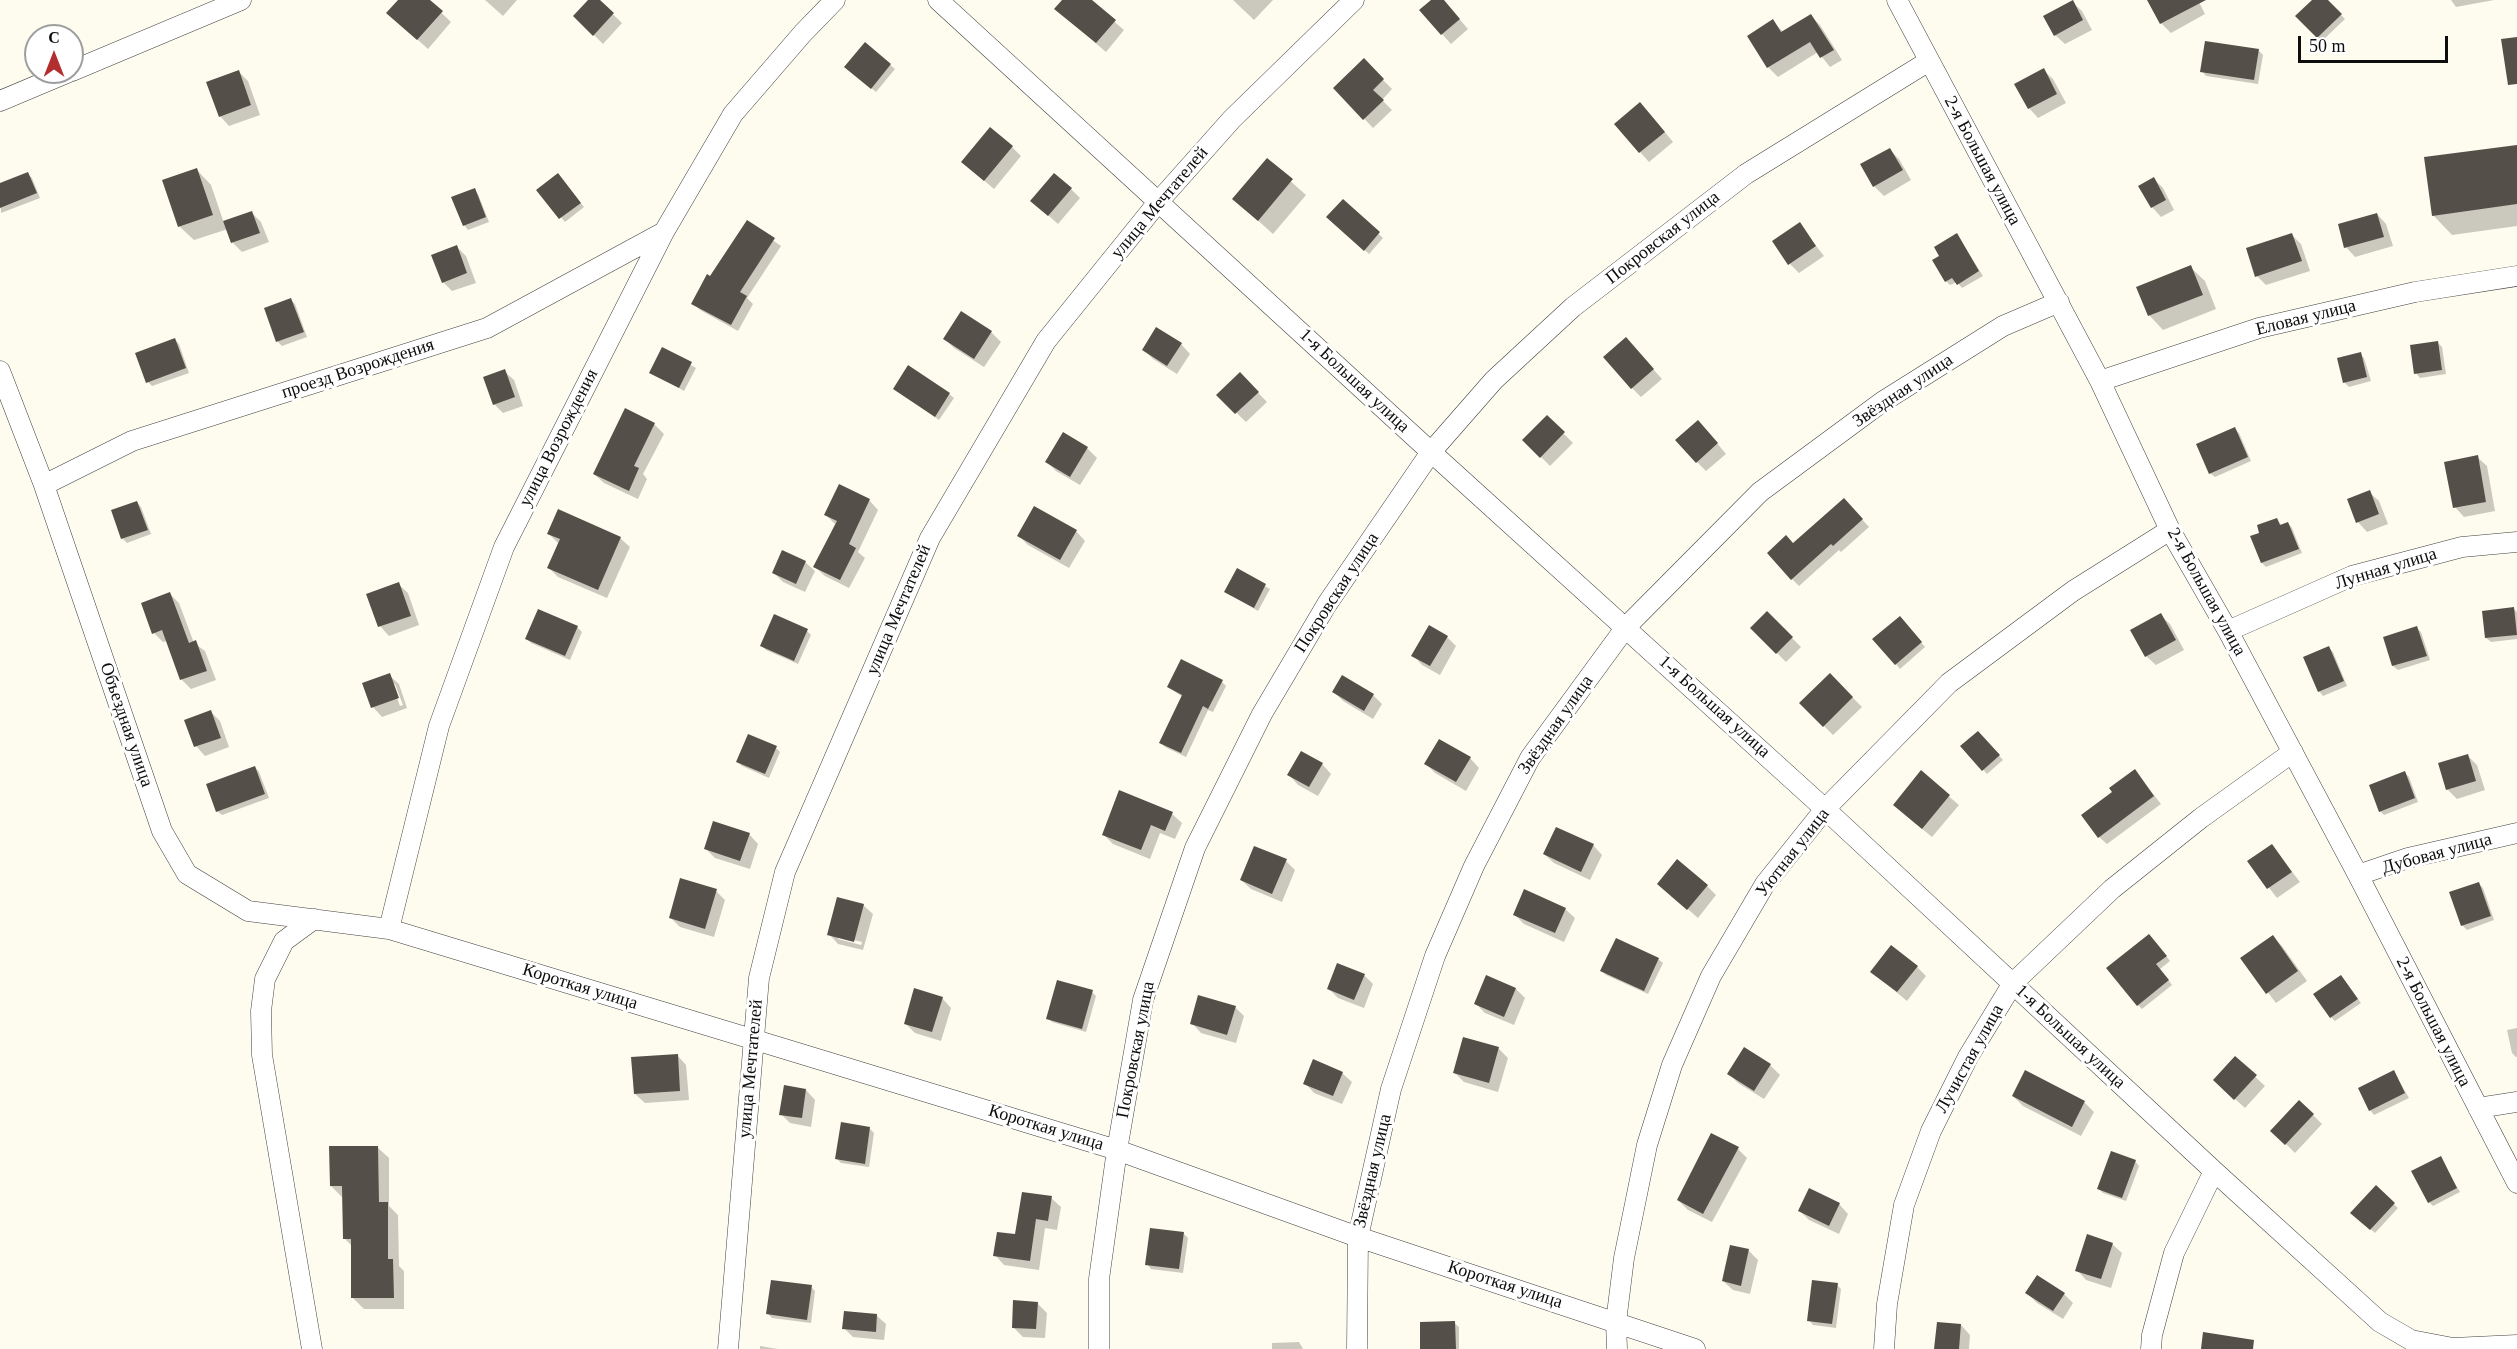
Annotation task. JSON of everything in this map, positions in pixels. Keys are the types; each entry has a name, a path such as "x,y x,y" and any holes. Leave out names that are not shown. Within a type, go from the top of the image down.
{"street":[{"path":"84,65 241,0"},
{"name":"улица Возрождения","path":"389,929 439,726 504,547 664,232 733,114 803,33 836,0"},
{"name":"1-я Большая улица","path":"938,0 1825,809 2380,1322 2411,1345 2453,1348 2517,1345"},
{"name":"улица Мечтателей","path":"728,1349 752,1039 759,978 785,872 930,538 1046,341 1159,201 1232,119 1354,0"},
{"name":"2-я Большая улица","path":"1897,0 2100,381 2170,530 2228,631 2358,875 2517,1184"},
{"name":"Покровская улица","path":"1099,1349 1099,1279 1117,1150 1143,1000 1195,848 1262,714 1327,604 1431,452 1494,380 1573,307 1746,174 1929,61"},
{"path":"0,101 40,84"},
{"name":"проезд Возрождения","path":"44,486 132,441 487,328 664,232"},
{"name":"Еловая улица","path":"2100,381 2259,328 2415,291 2517,276"},
{"name":"Звёздная улица","path":"1358,1349 1358,1237 1391,1089 1435,956 1474,866 1530,758 1626,627 1760,492 1882,402 2002,326 2059,302"},
{"name":"Объездная улица","path":"0,371 44,486 162,831 187,874 248,910 389,929"},
{"name":"Уютная улица","path":"1617,1349 1616,1322 1624,1258 1647,1145 1672,1065 1712,976 1765,884 1825,809 1949,683 2073,591 2170,530"},
{"name":"Лунная улица","path":"2228,631 2352,576 2462,547 2517,542"},
{"name":"Лучистая улица","path":"1884,1349 1887,1304 1904,1205 1931,1131 1968,1057 2013,983 2112,890 2201,818 2292,752"},
{"name":"Дубовая улица","path":"2358,875 2408,858 2517,833"},
{"path":"312,1349 262,1055 261,1011 265,979 284,941 314,919"},
{"name":"Короткая улица","path":"389,929 1117,1150 1358,1237 1695,1349"},
{"path":"2478,1108 2517,1102"},
{"path":"2151,1349 2152,1335 2174,1253 2214,1171"}],"building":[{"path":"398,0 430,0 443,11 417,40 386,13"},
{"path":"588,0 600,0 614,13 593,36 573,16"},
{"path":"1062,0 1092,0 1116,20 1096,43 1054,9"},
{"path":"1431,0 1444,0 1460,19 1441,35 1419,10"},
{"path":"2073,0 2083,20 2054,36 2043,16"},
{"path":"2147,0 2206,0 2160,24"},
{"path":"2312,0 2328,0 2342,14 2317,38 2295,16"},
{"path":"1811,14 1834,50 1820,58 1810,42 1767,68 1747,36 1773,19 1781,32"},
{"path":"2517,37 2517,84 2508,85 2501,39"},
{"path":"2205,41 2259,49 2254,80 2200,72"},
{"path":"865,42 891,64 871,89 844,67"},
{"path":"1364,58 1384,79 1373,90 1384,100 1363,120 1333,88"},
{"path":"2044,68 2057,94 2028,109 2014,84"},
{"path":"239,70 251,105 219,117 206,82"},
{"path":"1640,102 1665,132 1639,153 1614,124"},
{"path":"990,127 1013,146 984,181 961,162"},
{"path":"2517,145 2517,204 2432,216 2424,157"},
{"path":"1890,148 1903,170 1873,187 1860,164"},
{"path":"1267,158 1293,179 1258,221 1232,199"},
{"path":"197,168 213,215 178,227 162,180"},
{"path":"28,172 37,193 0,208 0,183"},
{"path":"558,173 581,203 559,219 536,190"},
{"path":"1054,173 1072,188 1048,216 1030,201"},
{"path":"2154,177 2166,200 2151,208 2138,186"},
{"path":"475,188 486,217 463,226 451,197"},
{"path":"1343,199 1380,232 1364,251 1326,217"},
{"path":"252,211 260,233 231,243 223,221"},
{"path":"2377,213 2384,237 2344,248 2338,224"},
{"path":"747,220 775,238 740,292 747,296 731,325 691,304 707,274 710,276"},
{"path":"1800,222 1816,246 1788,265 1772,241"},
{"path":"1957,233 1979,271 1957,285 1952,278 1945,282 1932,260 1939,256 1934,247"},
{"path":"2292,233 2302,261 2255,277 2246,248"},
{"path":"457,245 467,273 442,283 431,255"},
{"path":"2191,265 2203,295 2148,316 2136,287"},
{"path":"291,298 304,332 276,342 264,308"},
{"path":"961,311 992,331 974,359 943,339"},
{"path":"1156,327 1182,343 1167,366 1142,350"},
{"path":"1626,337 1654,369 1631,389 1603,357"},
{"path":"175,338 186,368 146,383 135,353"},
{"path":"2438,341 2442,370 2414,374 2410,345"},
{"path":"662,347 692,362 679,388 649,373"},
{"path":"2361,352 2367,377 2343,383 2337,358"},
{"path":"908,365 950,393 935,417 893,389"},
{"path":"505,369 515,397 493,405 483,377"},
{"path":"1240,372 1259,392 1235,414 1216,395"},
{"path":"625,408 655,423 634,466 639,468 629,491 593,474"},
{"path":"1547,415 1565,432 1540,458 1522,440"},
{"path":"1698,420 1718,443 1696,463 1675,440"},
{"path":"2235,427 2248,457 2209,474 2196,444"},
{"path":"1063,432 1088,447 1070,477 1045,462"},
{"path":"2478,455 2486,502 2453,508 2444,462"},
{"path":"839,484 870,499 849,544 856,548 840,580 813,567 837,521 824,515"},
{"path":"2370,490 2379,514 2356,523 2347,499"},
{"path":"1844,498 1863,519 1791,580 1767,553 1786,535 1793,543"},
{"path":"137,501 148,530 121,539 111,510"},
{"path":"1034,506 1077,530 1060,560 1017,536"},
{"path":"558,509 621,537 598,590 547,568 560,539 547,534"},
{"path":"2277,518 2280,525 2288,522 2299,549 2261,563 2250,536 2259,533 2257,525"},
{"path":"782,550 806,561 796,584 772,573"},
{"path":"1237,568 1266,584 1254,608 1224,592"},
{"path":"399,582 411,616 378,627 366,594"},
{"path":"170,592 189,643 196,640 207,671 180,680 162,630 152,634 141,603"},
{"path":"2514,607 2517,635 2485,638 2482,611"},
{"path":"538,609 578,626 565,656 525,639"},
{"path":"1767,611 1793,637 1776,654 1750,628"},
{"path":"2161,613 2176,640 2145,657 2130,630"},
{"path":"774,614 808,629 794,661 760,646"},
{"path":"1900,616 1922,642 1895,665 1872,639"},
{"path":"1429,625 1448,636 1430,666 1411,656"},
{"path":"2417,626 2427,656 2392,666 2383,637"},
{"path":"2329,646 2344,681 2318,692 2303,657"},
{"path":"1181,659 1223,680 1208,709 1203,706 1181,753 1159,743 1182,695 1167,687"},
{"path":"390,673 399,698 371,708 362,683"},
{"path":"1830,673 1853,697 1823,727 1799,703"},
{"path":"1342,675 1374,694 1364,711 1332,692"},
{"path":"211,710 221,738 194,747 184,720"},
{"path":"1978,731 2000,755 1982,771 1960,746"},
{"path":"748,734 777,746 765,774 736,762"},
{"path":"1439,739 1471,757 1456,782 1424,764"},
{"path":"1301,751 1323,763 1309,787 1287,775"},
{"path":"2468,754 2476,781 2446,790 2438,763"},
{"path":"255,766 265,794 216,812 206,784"},
{"path":"2135,769 2154,796 2098,838 2081,815 2112,792 2109,788"},
{"path":"1921,770 1950,795 1922,829 1893,805"},
{"path":"2405,771 2415,798 2379,812 2369,785"},
{"path":"1119,790 1173,812 1165,831 1151,825 1141,850 1102,835"},
{"path":"713,821 750,833 740,861 704,849"},
{"path":"1556,827 1594,844 1581,872 1543,854"},
{"path":"2272,844 2292,872 2267,889 2247,861"},
{"path":"1254,846 1287,859 1272,894 1240,880"},
{"path":"1677,859 1708,885 1687,910 1657,884"},
{"path":"680,878 717,889 705,929 669,918"},
{"path":"2479,882 2491,916 2461,926 2449,892"},
{"path":"1524,889 1566,908 1555,933 1513,915"},
{"path":"837,897 864,904 854,942 827,935"},
{"path":"2149,934 2167,956 2156,964 2169,980 2137,1006 2106,968"},
{"path":"2273,935 2298,971 2266,994 2240,958"},
{"path":"1616,938 1659,958 1644,991 1600,971"},
{"path":"1891,945 1918,966 1897,992 1870,972"},
{"path":"1337,963 1365,974 1354,1000 1327,989"},
{"path":"1486,975 1516,988 1504,1017 1474,1004"},
{"path":"2341,975 2358,999 2330,1018 2313,994"},
{"path":"1057,980 1093,990 1082,1029 1046,1019"},
{"path":"914,988 943,997 932,1032 904,1024"},
{"path":"1198,995 1236,1006 1227,1035 1190,1024"},
{"path":"1463,1037 1499,1047 1489,1083 1453,1073"},
{"path":"1744,1047 1771,1064 1754,1091 1727,1074"},
{"path":"678,1054 680,1091 634,1094 631,1057"},
{"path":"2235,1056 2257,1075 2234,1100 2213,1080"},
{"path":"1313,1059 1343,1072 1333,1096 1303,1084"},
{"path":"2025,1070 2085,1101 2072,1127 2012,1096"},
{"path":"2394,1070 2405,1093 2369,1111 2358,1088"},
{"path":"784,1085 806,1089 802,1118 779,1115"},
{"path":"2299,1100 2314,1114 2285,1145 2270,1131"},
{"path":"841,1122 870,1127 865,1164 835,1159"},
{"path":"1711,1133 1739,1147 1703,1214 1677,1200"},
{"path":"329,1146 378,1146 379,1202 388,1202 388,1259 393,1259 394,1298 351,1298 351,1239 343,1239 342,1186 330,1186"},
{"path":"2111,1151 2136,1160 2122,1198 2097,1189"},
{"path":"2441,1156 2457,1188 2428,1203 2411,1171"},
{"path":"2376,1185 2395,1203 2370,1230 2350,1213"},
{"path":"1809,1188 1840,1203 1829,1226 1798,1211"},
{"path":"1022,1192 1052,1196 1048,1221 1036,1219 1030,1261 993,1256 997,1232 1015,1234"},
{"path":"1150,1228 1184,1232 1179,1269 1145,1265"},
{"path":"2087,1234 2113,1243 2101,1279 2075,1271"},
{"path":"1730,1245 1749,1249 1741,1286 1722,1281"},
{"path":"2037,1275 2065,1293 2053,1311 2025,1293"},
{"path":"771,1280 812,1285 807,1320 766,1314"},
{"path":"1812,1280 1838,1283 1832,1324 1807,1321"},
{"path":"1013,1300 1038,1302 1036,1329 1012,1328"},
{"path":"844,1311 877,1314 876,1332 842,1329"},
{"path":"1455,1321 1456,1349 1420,1349 1420,1322"},
{"path":"1937,1322 1961,1324 1959,1349 1934,1349"},
{"path":"2203,1332 2254,1340 2253,1349 2201,1349"}]}
